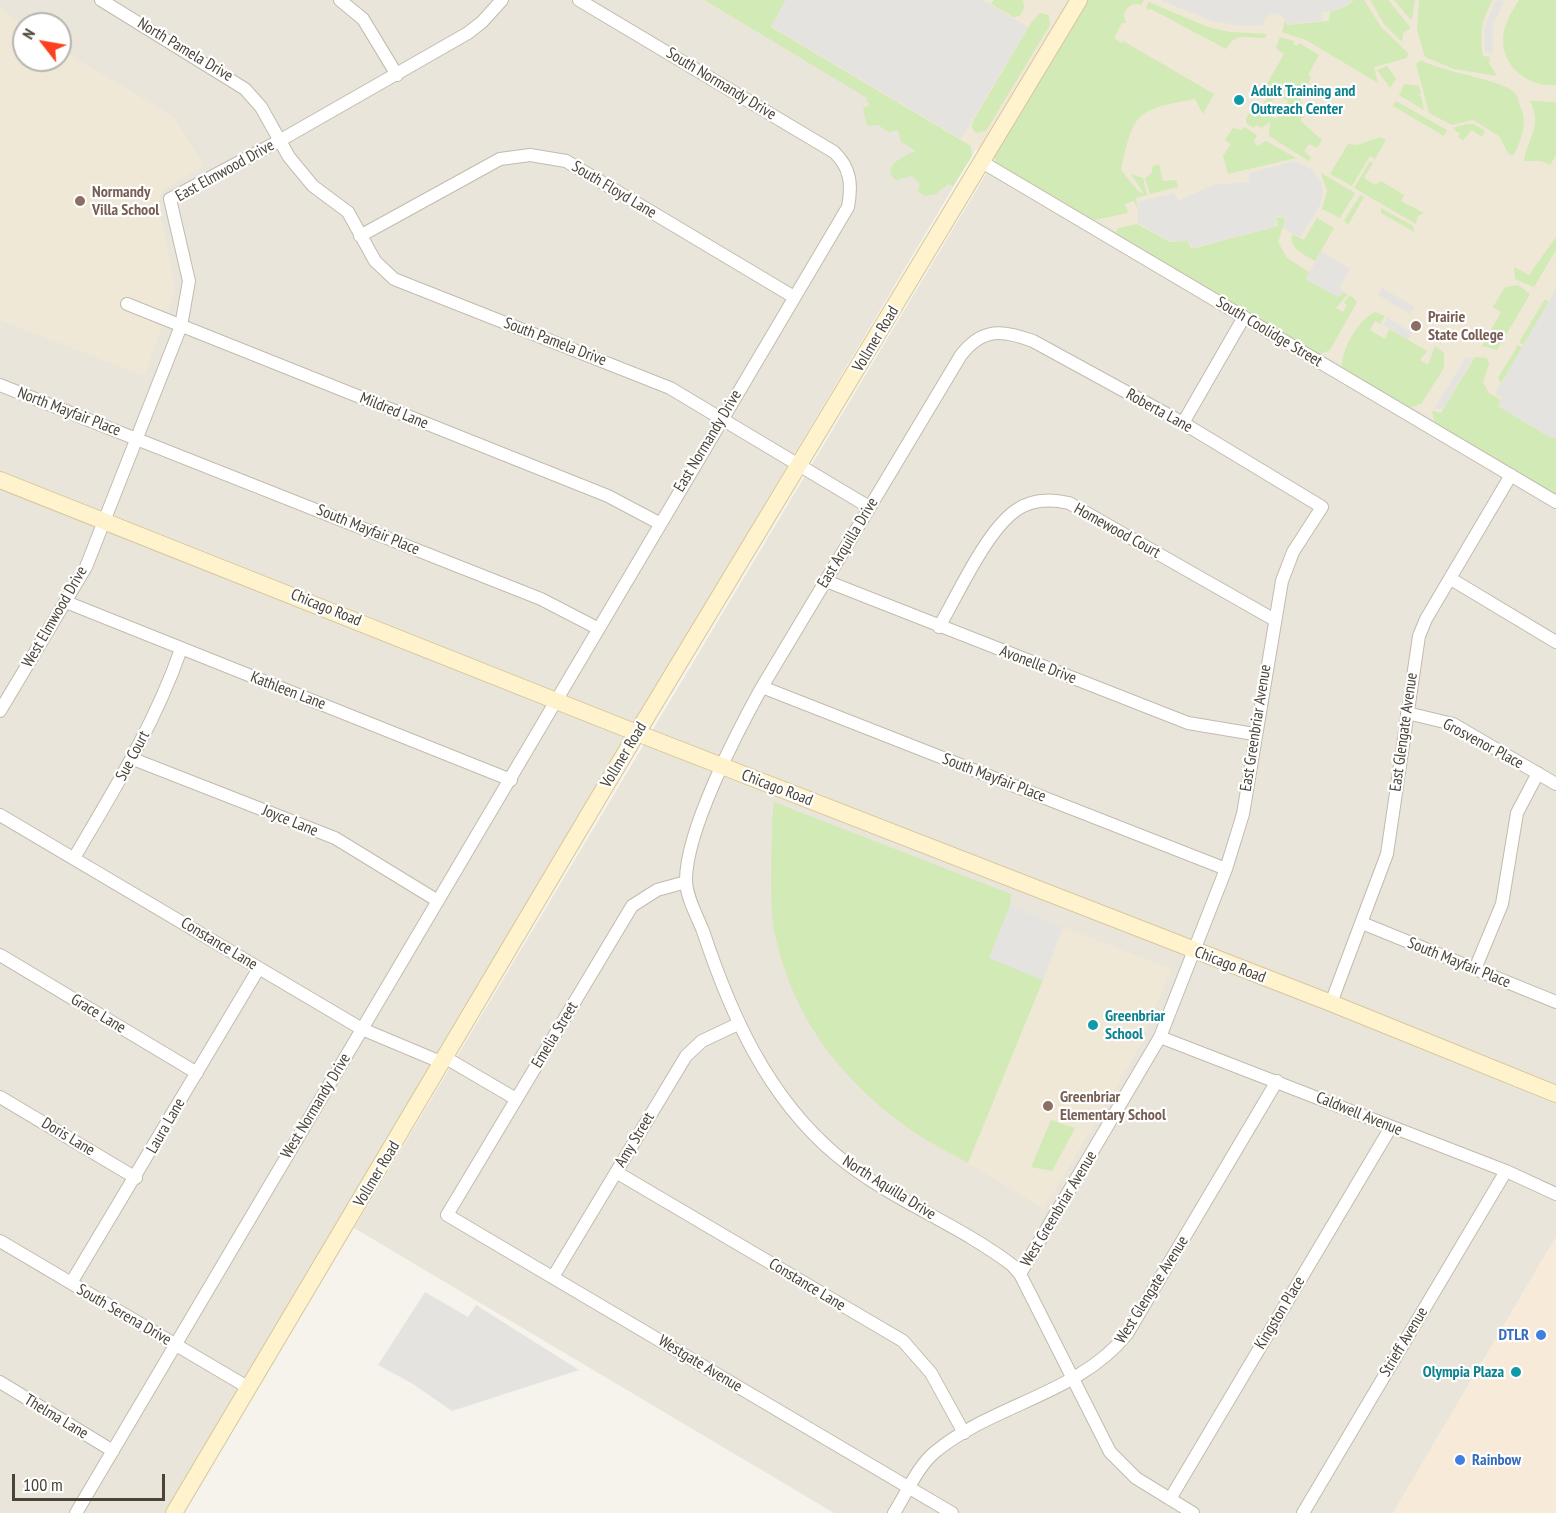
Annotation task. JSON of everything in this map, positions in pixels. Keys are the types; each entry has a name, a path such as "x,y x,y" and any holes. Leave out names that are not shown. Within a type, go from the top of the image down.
{"main road":[{"name":"Vollmer Road","path":"174,1513 637,733 1079,0"},
{"name":"Chicago Road","path":"0,480 104,519 722,767 1331,1003 1556,1094"}],"street":[{"name":"North Pamela Drive","path":"101,0 238,82 261,107 279,141"},
{"path":"340,0 363,19 397,75"},
{"name":"East Elmwood Drive","path":"104,519 181,326 189,281 170,199 279,141 468,33 482,22 502,0"},
{"name":"South Normandy Drive","path":"579,0 828,148 840,157 850,180"},
{"name":"South Pamela Drive","path":"279,141 313,186 348,212 360,236 381,268 403,283 670,388 869,507"},
{"name":"South Floyd Lane","path":"360,236 485,166 512,156 530,155 566,161 794,297"},
{"name":"South Coolidge Street","path":"982,162 1556,502"},
{"name":"East Normandy Drive","path":"555,699 848,207 850,180"},
{"name":"Mildred Lane","path":"126,303 608,496 659,523"},
{"path":"1183,423 1244,317"},
{"name":"Roberta Lane","path":"990,333 1007,332 1033,341 1183,423 1322,507"},
{"name":"East Arquilla Drive","path":"722,767 762,687 961,355 975,340 990,333"},
{"name":"North Mayfair Place","path":"0,385 137,439"},
{"name":"South Mayfair Place","path":"137,439 542,599 597,628"},
{"name":"East Glengate Avenue","path":"1331,1003 1387,854 1419,636 1426,619 1511,475"},
{"name":"Homewood Court","path":"939,627 995,530 1016,510 1051,499 1068,503 1273,619"},
{"name":"East Greenbriar Avenue","path":"1195,952 1244,814 1254,734 1273,619 1282,581 1293,552 1322,507"},
{"name":"West Elmwood Drive","path":"0,711 86,567 104,519"},
{"path":"1451,579 1556,642"},
{"name":"Avonelle Drive","path":"826,580 939,627 1188,723 1254,734"},
{"name":"Kathleen Lane","path":"66,602 511,780"},
{"name":"Sue Court","path":"74,858 133,759 168,686 181,649"},
{"name":"South Mayfair Place","path":"762,687 1226,869"},
{"name":"West Normandy Drive","path":"76,1513 511,780 555,699"},
{"name":"Grosvenor Place","path":"1407,713 1453,724 1556,784"},
{"name":"Joyce Lane","path":"133,759 335,838 438,901"},
{"name":"North Aquilla Drive","path":"722,767 693,842 686,882 715,967 738,1024 759,1064 793,1114 836,1154 1005,1260 1020,1274 1110,1452 1136,1478 1193,1513"},
{"path":"1475,969 1502,904 1517,813 1538,773"},
{"name":"Constance Lane","path":"0,815 362,1029 444,1061 516,1099"},
{"name":"Emelia Street","path":"447,1215 632,906 657,890 686,882"},
{"name":"South Mayfair Place","path":"1362,923 1556,1002"},
{"name":"West Greenbriar Avenue","path":"1020,1274 1160,1037 1195,952"},
{"name":"Grace Lane","path":"0,955 197,1073"},
{"name":"Laura Lane","path":"71,1283 136,1178 259,968"},
{"name":"Amy Street","path":"553,1277 686,1056 702,1041 738,1024"},
{"name":"Caldwell Avenue","path":"1160,1037 1506,1171 1556,1194"},
{"name":"West Glengate Avenue","path":"894,1513 922,1467 935,1452 964,1433 1095,1366 1114,1350 1127,1334 1277,1081"},
{"name":"Doris Lane","path":"0,1097 136,1178"},
{"name":"Kingston Place","path":"1170,1499 1390,1127"},
{"name":"Strieff Avenue","path":"1303,1513 1506,1171"},
{"name":"Constance Lane","path":"616,1172 903,1341 931,1373 964,1433"},
{"name":"Westgate Avenue","path":"447,1215 952,1513"},
{"name":"South Serena Drive","path":"0,1241 249,1388"},
{"name":"Thelma Lane","path":"0,1382 113,1451"}],"shaded area":[{"path":"0,0 704,0 970,159 164,1513 0,1513"},
{"name":"Prairie State College","path":"704,0 1556,0 1556,492 995,159 976,149 970,159"},
{"path":"786,0 982,0 1028,27 961,139 771,26"},
{"path":"1160,0 1353,0 1340,9 1321,13 1322,21 1288,24 1281,15 1272,13 1265,18 1263,25 1243,26 1212,21"},
{"path":"1496,0 1504,1 1493,25 1493,52 1485,53 1484,28"},
{"name":"Normandy Villa School","path":"0,6 12,16 12,72 72,72 72,56 174,117 204,166 162,190 157,213 163,225 175,291 144,376 0,320"},
{"path":"995,159 1556,490 1556,1237 1393,1513 834,1513 354,1228"},
{"path":"1291,162 1299,163 1312,170 1321,182 1323,192 1319,207 1300,237 1282,227 1286,220 1280,215 1275,218 1277,226 1192,248 1189,241 1170,241 1138,223 1138,202 1174,193 1178,201 1213,185 1250,182 1249,173"},
{"path":"1321,251 1350,269 1339,288 1344,292 1338,297 1306,279"},
{"path":"1382,288 1415,307 1410,314 1378,295"},
{"path":"1556,289 1556,438 1552,438 1498,406 1502,398 1495,394"},
{"path":"1387,317 1412,333 1408,340 1383,325"},
{"path":"1466,357 1473,358 1443,409 1434,409"},
{"path":"1010,906 1063,927 1043,980 989,958"},
{"name":"Greenbriar Elementary School","path":"1063,927 1171,969 1139,1048 1044,1209 968,1163"},
{"name":"Olympia Plaza","path":"1556,1237 1556,1513 1393,1513"},
{"path":"425,1292 468,1317 476,1305 579,1370 452,1411 413,1384 378,1365"}],"green space":[{"path":"704,0 786,0 771,27 971,146 972,156 953,186 948,184 936,194 925,196 918,191 920,183 912,176 896,180 890,171 892,166 916,151 901,142 898,130 889,132 878,125 867,126 863,108 870,105 867,98"},
{"path":"994,0 1023,0 1024,8 1020,16 1013,17 991,4"},
{"path":"1088,0 1144,0 1141,5 1130,6 1126,10 1124,15 1126,23 1122,23 1114,38 1214,94 1203,114 1195,99 1160,107 1140,117 1130,136 1121,170 1139,192 1144,194 1131,174 1143,178 1147,195 1136,198 1138,210 1134,201 1125,204 1128,213 1090,221 997,165 994,157"},
{"path":"1354,0 1364,0 1381,27 1408,53 1407,58 1374,67 1378,83 1306,40 1282,32 1285,20 1287,25 1329,21 1330,12"},
{"path":"1370,0 1388,0 1411,28 1403,33 1402,42 1384,24"},
{"path":"1394,0 1415,0 1412,19 1410,19"},
{"path":"1419,0 1493,0 1486,13 1481,41 1483,56 1490,57 1489,63 1497,76 1454,69 1425,57 1417,30"},
{"path":"1519,0 1556,0 1556,85 1537,83 1521,75 1514,69 1505,53 1504,31"},
{"path":"1149,2 1208,27 1230,32 1267,34 1265,38 1239,37 1234,39 1226,49 1151,9 1148,10 1146,7"},
{"path":"1040,13 1049,15 1050,25 986,131 976,133 972,128 973,121 1031,23"},
{"path":"1280,37 1294,41 1293,44 1297,46 1299,43 1319,55 1308,75 1311,77 1304,96 1300,96 1304,117 1301,119 1302,122 1322,140 1317,148 1309,144 1304,151 1311,157 1309,161 1269,136 1270,122 1261,128 1256,125 1254,128 1246,123 1253,107 1260,110 1271,91 1265,87 1284,54 1276,48","holes":["1284,92 1282,97 1288,101 1277,119 1270,116 1269,118 1270,102"]},
{"path":"1421,60 1512,90 1517,97 1524,120 1513,156 1508,153 1499,136 1473,120 1452,125 1429,113 1416,64"},
{"path":"1387,66 1396,79 1390,88 1377,70"},
{"path":"1404,84 1419,86 1421,93 1418,96 1421,96 1424,110 1399,95"},
{"path":"1396,101 1447,130 1444,136 1393,106"},
{"path":"1530,101 1556,102 1556,155 1550,165 1541,161 1524,161 1535,125 1534,110"},
{"path":"1474,124 1485,131 1482,137 1472,130 1463,140 1458,137 1460,133 1454,130 1455,127"},
{"path":"1244,127 1257,135 1254,142 1258,146 1266,141 1296,158 1228,174 1223,156 1231,144 1225,140 1233,128 1242,130"},
{"path":"1380,137 1386,140 1375,159 1370,156 1352,186 1330,174 1348,144 1357,145"},
{"path":"1370,161 1373,163 1364,178 1375,185 1381,181 1404,195 1401,201 1424,213 1418,216 1416,224 1354,188"},
{"path":"1159,164 1163,181 1176,180 1178,187 1150,194 1145,178 1151,174 1153,166"},
{"path":"1321,173 1355,193 1340,218 1322,209 1327,191"},
{"path":"1360,195 1364,197 1348,225 1344,221"},
{"path":"1381,208 1413,226 1414,232 1381,213"},
{"path":"1282,217 1285,221 1278,242 1287,258 1309,272 1306,279 1338,297 1343,293 1348,294 1336,308 1343,312 1347,305 1344,303 1350,295 1357,302 1330,350 1318,355 1115,234 1118,228 1137,224 1170,242 1188,241 1191,249 1278,226 1276,218"},
{"path":"1317,218 1334,228 1315,261 1295,247 1292,234 1304,240"},
{"path":"1556,237 1556,250 1534,287 1515,279 1514,267 1529,275"},
{"path":"1518,285 1530,294 1497,350 1482,346 1501,312 1493,307 1505,287"},
{"path":"1545,299 1549,302 1523,345 1519,342"},
{"path":"1375,312 1385,316 1380,324 1375,321 1370,330 1385,339 1389,329 1427,351 1420,360 1428,365 1435,346 1444,353 1444,368 1421,404 1408,408 1342,369 1344,354 1351,337 1362,322"},
{"path":"1518,345 1522,348 1501,383 1498,378"},
{"path":"1475,357 1487,358 1489,364 1483,382 1489,393 1501,400 1498,406 1551,438 1556,438 1556,495 1435,424 1432,411 1441,413"},
{"path":"774,802 1011,894 1010,906 989,958 1043,980 968,1163 912,1131 881,1107 838,1064 820,1041 805,1016 792,989 774,930 771,876"},
{"path":"1051,1120 1075,1128 1052,1171 1031,1167"}],"place":[{"name":"Adult Training and Outreach Center","path":"1239,100"},
{"name":"Normandy Villa School","path":"80,201"},
{"name":"Prairie State College","path":"1416,326"},
{"name":"Greenbriar School","path":"1093,1025"},
{"name":"Greenbriar Elementary School","path":"1048,1106"},
{"name":"DTLR","path":"1541,1335"},
{"name":"Olympia Plaza","path":"1516,1372"},
{"name":"Rainbow","path":"1460,1460"}]}
